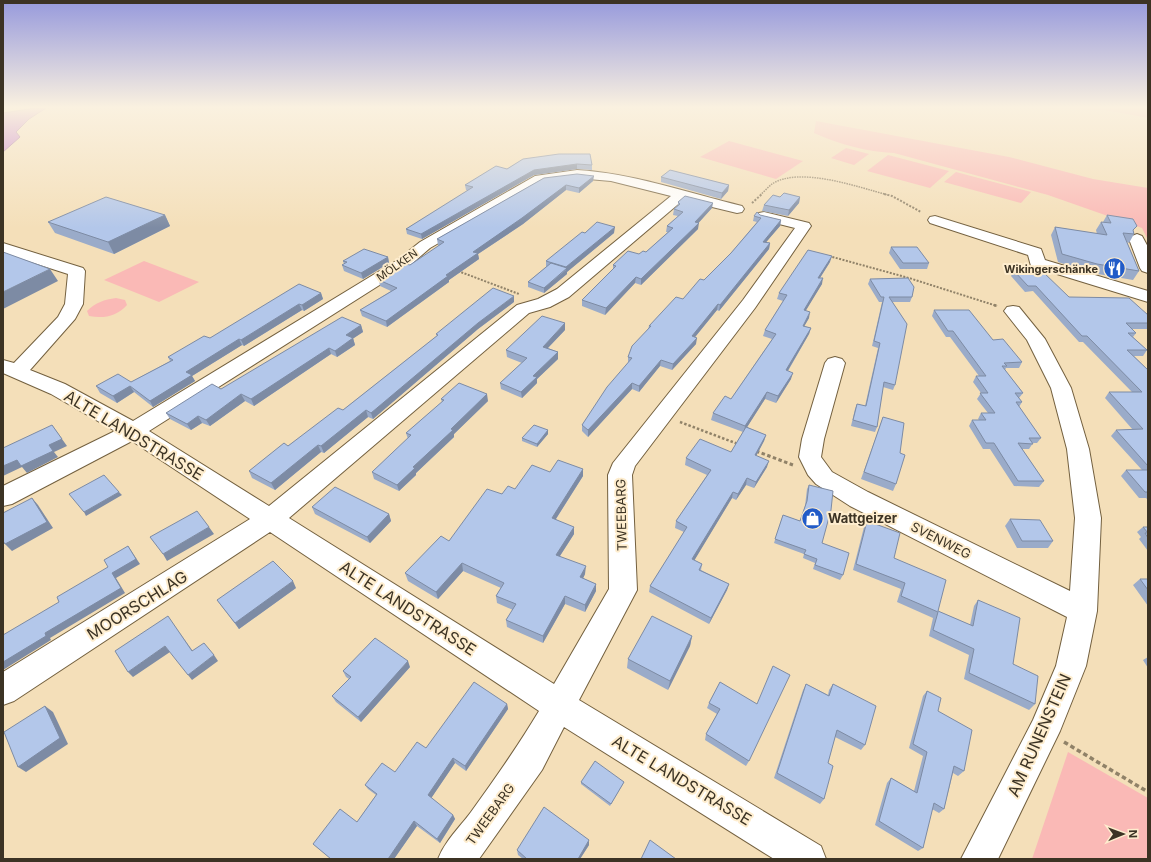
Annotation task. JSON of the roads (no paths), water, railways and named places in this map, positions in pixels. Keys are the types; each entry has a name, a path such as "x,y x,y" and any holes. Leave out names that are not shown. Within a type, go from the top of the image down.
{"street":[{"name":"MÖLKEN","path":"133,431 402,264 425,245 540,179 560,174 583,173 603,176 751,210"},
{"path":"271,520 523,309 544,303 563,293 681,195"},
{"name":"TWEEBARG","path":"456,859 482,826 530,758 623,590 620,476 625,463 749,304 804,226 751,210"},
{"path":"935,220 1035,252 1037,263 1148,297"},
{"path":"1137,239 1148,268"},
{"path":"3,248 77,270 74,304 66,319 10,368"},
{"name":"AM RUNENSTEIN","path":"979,859 1044,731 1071,666 1083,611 1088,518 1078,448 1061,388 1036,339 1013,311"},
{"name":"SVENWEG","path":"835,363 813,439 810,457 816,469 824,478 859,499 1083,611"},
{"name":"ALTE LANDSTRASSE","path":"10,368 58,389 133,431 558,705 808,859"},
{"path":"3,497 133,431"},
{"name":"MOORSCHLAG","path":"3,690 271,520"}],"place":[{"name":"Wikingerschänke","path":"1114,269"},
{"name":"Wattgeizer","path":"813,518"}]}
